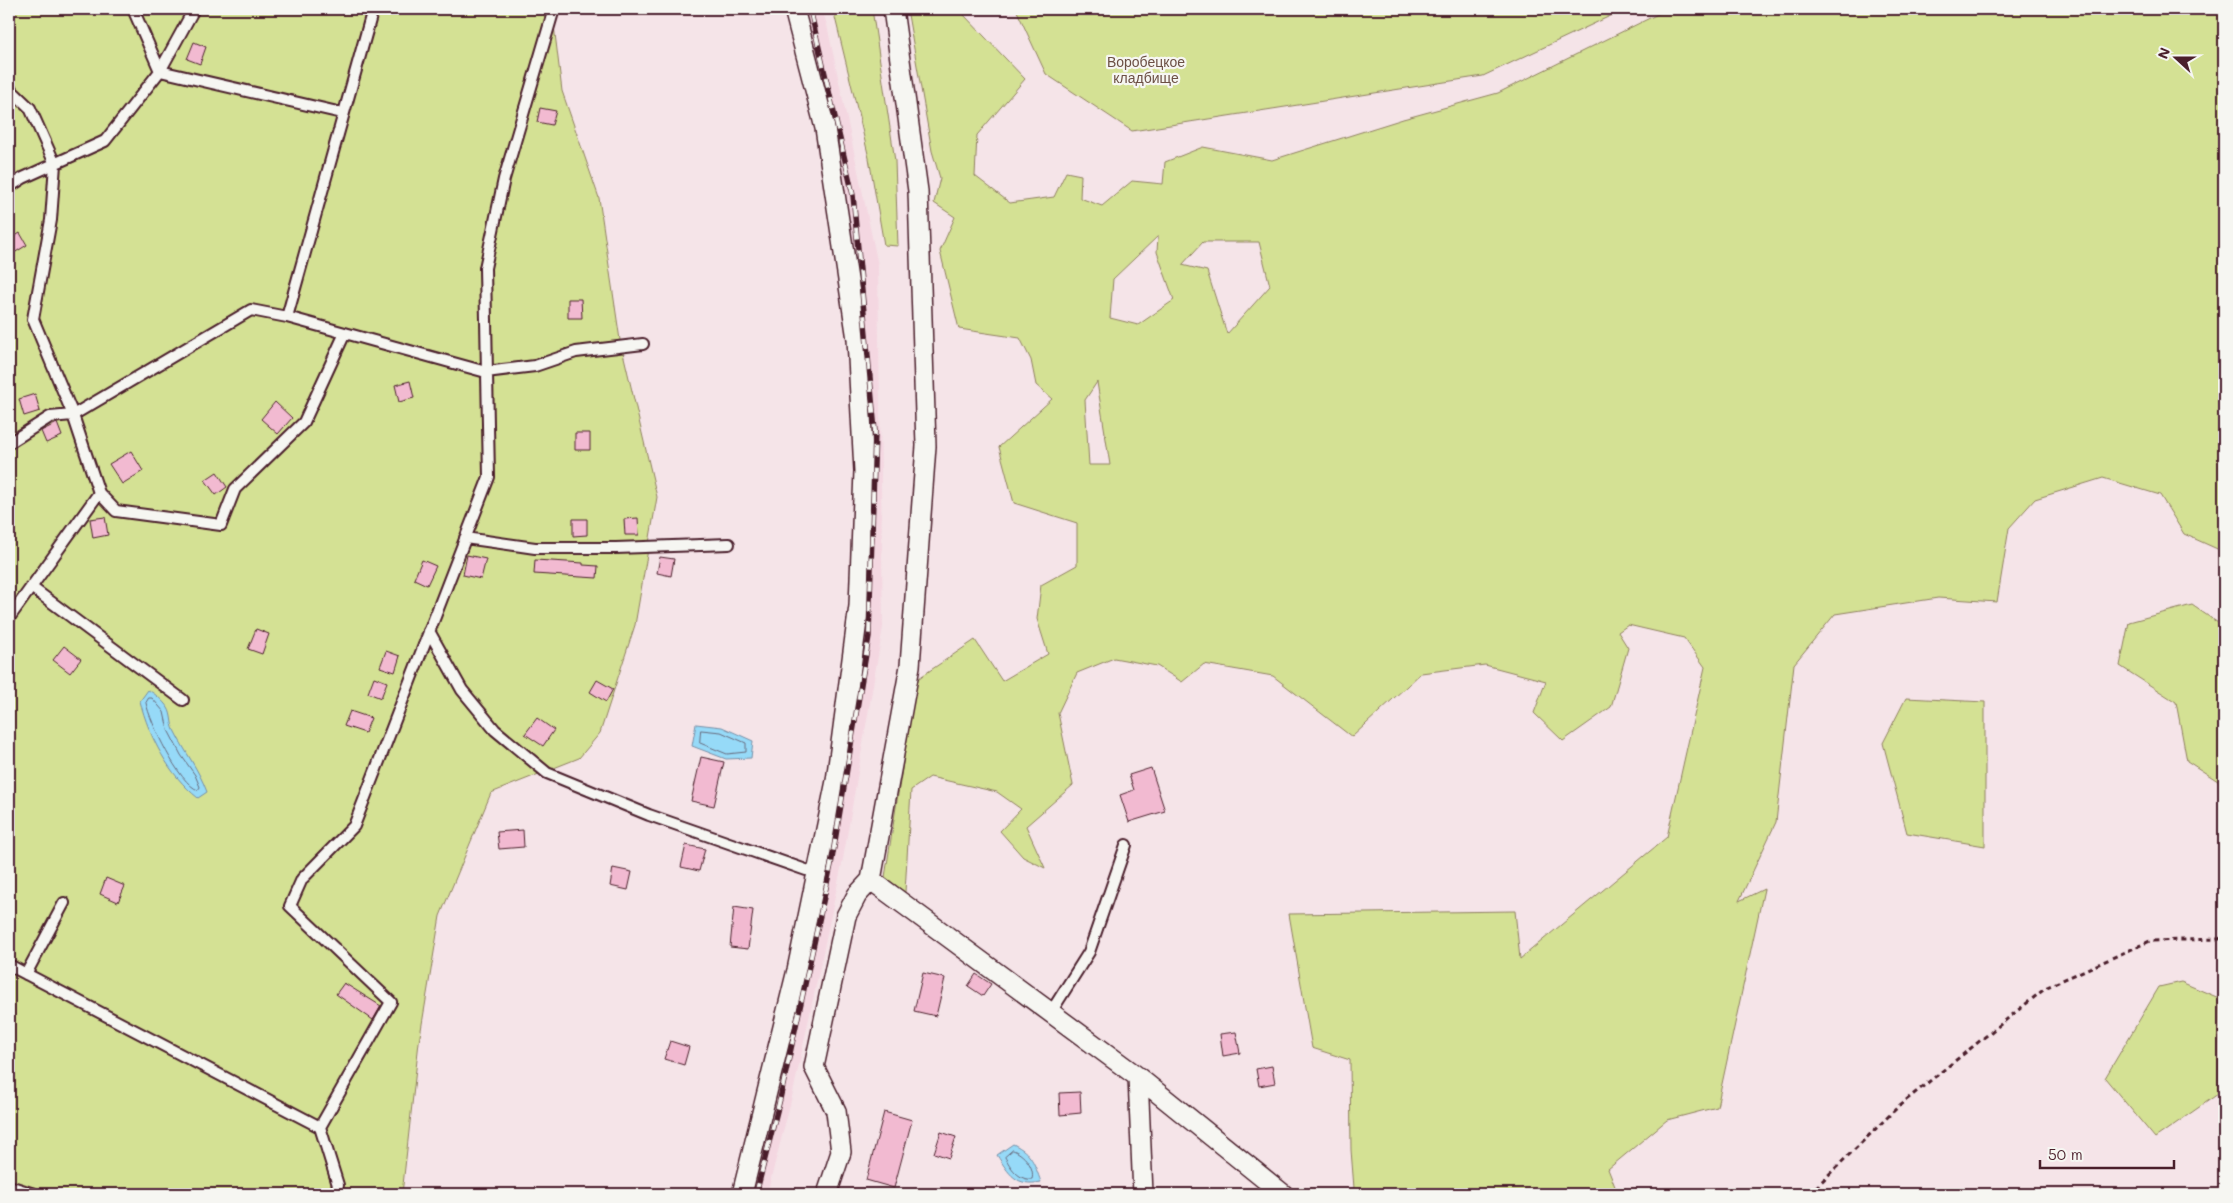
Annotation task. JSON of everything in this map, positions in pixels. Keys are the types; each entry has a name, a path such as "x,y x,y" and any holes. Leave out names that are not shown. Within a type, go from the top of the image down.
{"street":[{"path":"742,1194 797,970 836,781 859,606 864,471 858,339 825,128 794,9"},
{"path":"827,1194 841,1152 836,1111 814,1067 846,916 857,895 871,880 910,666 926,446 918,191 894,9"},
{"path":"871,880 1138,1077 1283,1194"},
{"path":"1138,1077 1143,1194"}],"lane":[{"path":"133,9 160,71"},
{"path":"9,187 105,141 160,71 194,9"},
{"path":"287,317 342,113 373,9"},
{"path":"320,1127 391,1002 290,906 302,880 354,826 489,477 485,268 504,179 554,9"},
{"path":"160,71 342,113"},
{"path":"9,89 30,108 54,164 51,220 33,319 73,415 99,493 116,511 221,525 235,489 304,422 345,333"},
{"path":"9,443 50,417 73,415 251,310 287,317 486,372 534,366 576,352 643,344"},
{"path":"9,618 99,493"},
{"path":"465,538 535,548 616,548 729,544"},
{"path":"31,587 184,700"},
{"path":"429,631 462,690 490,724 547,773 648,815 806,870"},
{"path":"1050,1012 1089,952 1126,845"},
{"path":"26,974 64,903"},
{"path":"9,965 320,1127 338,1185 335,1194"},
{"path":"9,1186 34,1194"}],"path":[{"path":"1808,1194 1900,1105 2047,987 2150,941 2219,939 2224,936"}],"shaded area":[{"path":"801,9 822,9 827,25 878,265 883,627 843,859 793,1093 767,1194 745,1194 824,865 869,472"}],"green space":[{"path":"9,9 552,9 562,91 599,198 620,340 657,497 635,625 600,733 579,758 491,793 440,916 419,1042 402,1194 9,1194"},
{"path":"833,9 872,9 895,161 898,246 884,245 869,158"},
{"path":"907,9 965,9 964,15 1025,79 977,135 975,176 1010,203 1054,197 1066,172 1081,175 1080,198 1102,206 1132,181 1163,184 1165,162 1203,147 1272,160 1403,119 1498,93 1668,9 2224,9 2224,552 2184,534 2160,495 2103,478 2035,499 2009,528 1997,602 1938,598 1835,614 1794,664 1776,822 1739,901 1764,889 1717,1107 1667,1120 1608,1169 1618,1194 1341,1194 1354,1188 1351,1150 1350,1060 1312,1048 1289,914 1515,911 1520,959 1667,837 1705,667 1684,638 1628,625 1618,632 1628,648 1611,707 1563,741 1534,713 1546,681 1485,665 1421,673 1352,737 1273,676 1204,664 1182,682 1157,666 1114,658 1077,673 1058,713 1073,785 1026,826 1045,868 1023,857 1000,831 1021,809 997,792 930,777 911,790 905,892 885,877 916,680 975,640 1002,681 1048,654 1037,619 1041,585 1077,565 1077,523 1014,503 999,447 1052,399 1036,385 1031,360 1020,338 959,329 940,251 955,217 934,203 940,178 932,151","holes":["1158,236 1157,252 1174,300 1138,325 1110,318 1113,279","1203,242 1259,242 1270,286 1227,334 1207,271 1182,265","1097,382 1110,465 1089,465 1085,400"]},
{"name":"Воробецкое кладбище","path":"1016,9 1625,9 1483,76 1132,131 1046,74"},
{"path":"2192,605 2224,627 2224,785 2187,761 2176,702 2120,666 2129,622"},
{"path":"1906,698 1985,702 1985,846 1907,833 1883,743"},
{"path":"2181,982 2219,998 2218,1094 2155,1138 2105,1078 2159,987"}],"water":[{"path":"148,690 168,708 174,730 204,784 207,792 198,798 169,767 155,741 140,701"},
{"path":"696,724 722,727 753,741 751,758 726,759 692,746"},
{"path":"1013,1144 1028,1155 1034,1164 1041,1182 1025,1183 1019,1181 1005,1168 997,1155"}],"building":[{"path":"194,42 206,47 200,64 187,59"},
{"path":"540,108 556,111 552,125 537,122"},
{"path":"20,233 27,245 14,253 9,240"},
{"path":"568,299 581,299 582,318 568,318"},
{"path":"410,381 414,398 399,402 395,385"},
{"path":"35,394 40,411 24,416 19,399"},
{"path":"275,402 292,418 278,434 261,419"},
{"path":"57,423 62,436 46,443 41,431"},
{"path":"575,433 590,433 590,450 575,450"},
{"path":"131,451 143,471 122,484 109,464"},
{"path":"217,472 227,487 216,495 205,480"},
{"path":"105,517 108,535 93,538 90,519"},
{"path":"638,518 639,535 625,535 624,519"},
{"path":"573,519 587,519 587,535 573,536"},
{"path":"467,555 486,559 481,579 463,575"},
{"path":"660,557 674,559 671,576 657,573"},
{"path":"422,560 436,566 427,585 414,579"},
{"path":"535,560 583,563 583,565 598,566 597,578 534,574"},
{"path":"256,629 269,634 262,654 248,649"},
{"path":"64,646 81,659 70,673 53,660"},
{"path":"386,651 400,656 395,672 380,667"},
{"path":"374,677 387,682 381,698 368,693"},
{"path":"597,680 613,689 606,702 590,692"},
{"path":"350,711 371,718 365,733 344,726"},
{"path":"537,718 554,730 543,746 525,734"},
{"path":"701,757 724,762 714,806 691,801"},
{"path":"1151,768 1165,811 1129,822 1120,795 1134,790 1129,775"},
{"path":"523,830 524,847 499,849 497,832"},
{"path":"686,845 705,849 699,871 681,867"},
{"path":"613,868 632,872 628,890 610,886"},
{"path":"106,878 125,886 118,902 100,894"},
{"path":"734,907 753,910 748,949 730,947"},
{"path":"923,973 945,978 936,1016 914,1011"},
{"path":"976,974 991,984 983,996 968,986"},
{"path":"344,983 381,1006 373,1020 336,994"},
{"path":"1236,1032 1240,1053 1223,1056 1220,1034"},
{"path":"670,1041 689,1047 684,1065 664,1059"},
{"path":"1272,1066 1275,1083 1259,1086 1256,1069"},
{"path":"1080,1092 1081,1113 1060,1115 1059,1093"},
{"path":"884,1112 912,1120 894,1188 866,1180"},
{"path":"941,1132 956,1137 949,1158 934,1153"}],"railway":[{"path":"756,1194 780,1099 831,865 869,636 875,431 853,195 810,9"}]}
